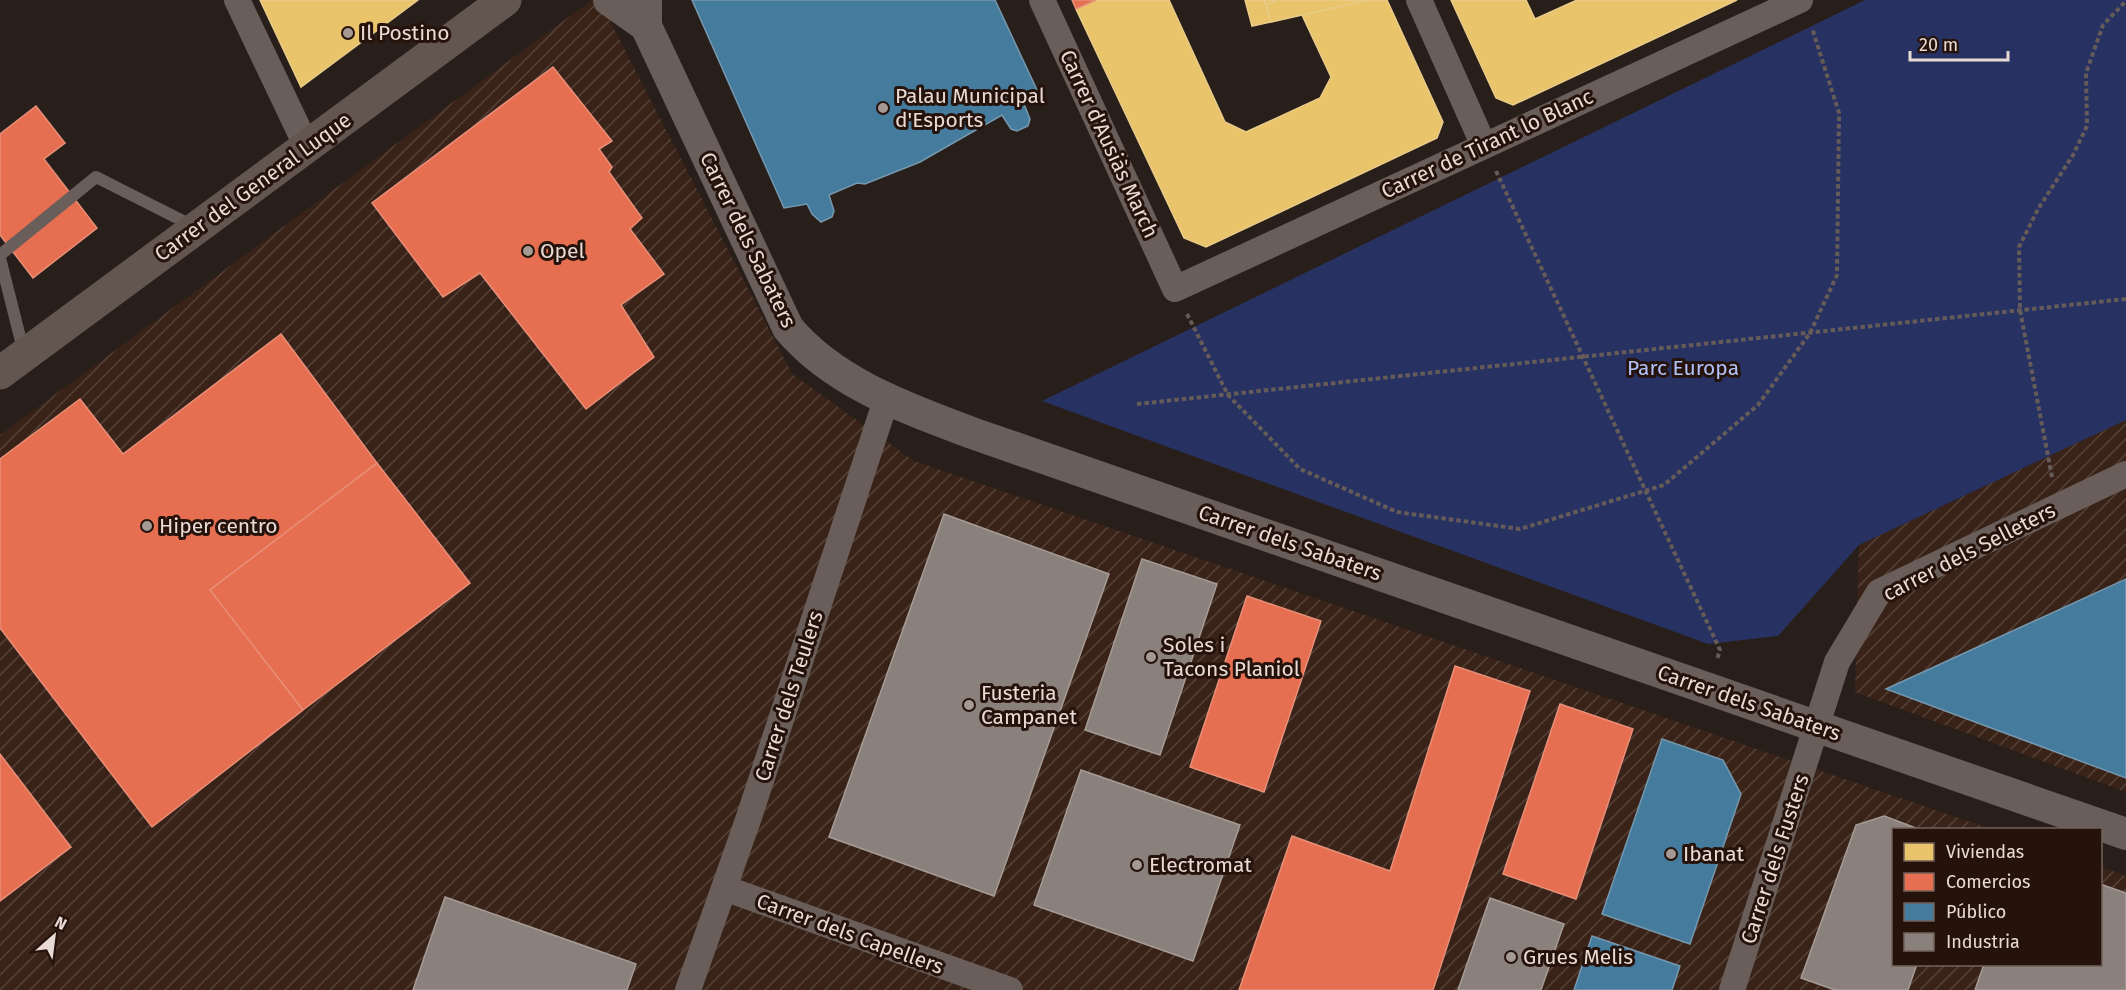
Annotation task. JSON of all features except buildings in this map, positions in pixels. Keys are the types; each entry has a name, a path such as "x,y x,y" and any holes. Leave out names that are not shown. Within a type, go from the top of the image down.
{"main road":[{"name":"Carrer del General Luque","path":"12,364 505,0"}],"street":[{"path":"237,0 307,147"},
{"name":"Carrer dels Sabaters","path":"609,0 646,13 788,328 807,351 886,400 972,433 2126,834"},
{"name":"Carrer d'Ausiàs March","path":"1042,0 1175,289"},
{"path":"1419,0 1484,146"},
{"name":"Carrer de Tirant lo Blanc","path":"1175,289 1484,146 1805,11"},
{"name":"Carrer dels Teulers","path":"688,990 886,400"},
{"name":"carrer dels Selleters","path":"1818,728 1837,662 1879,592 2126,474"},
{"name":"Carrer dels Fusters","path":"1732,990 1818,728"},
{"name":"Carrer dels Capellers","path":"724,888 1010,990"}],"lane":[{"path":"12,364 0,257 96,177 197,228"}],"path":[{"path":"2057,507 2020,310 2019,247 2038,209 2073,155 2086,126 2086,73 2103,25 2126,1"},
{"path":"1175,289 1228,395 1300,469 1397,512 1520,528 1664,485 1758,405 1810,333 1837,275 1839,113 1805,11"},
{"path":"1484,146 1720,650 1708,689"},
{"path":"1137,404 2126,299"}],"shaded area":[{"path":"592,0 599,0 792,374 914,461 1988,828 1892,828 1892,966 2102,966 2102,867 2126,876 2126,990 0,990 0,435"},
{"path":"2126,420 2126,792 1855,692 1859,545"}],"green space":[{"name":"Parc Europa","path":"1865,0 2126,0 2126,420 1859,545 1778,636 1708,644 1042,401"}],"place":[{"name":"Il Postino","path":"348,33"},
{"name":"Palau Municipal d'Esports","path":"883,108"},
{"name":"Opel","path":"528,251"},
{"name":"Hiper centro","path":"147,526"},
{"name":"Soles i Tacons Planiol","path":"1151,657"},
{"name":"Fusteria Campanet","path":"969,705"},
{"name":"Ibanat","path":"1671,854"},
{"name":"Electromat","path":"1137,865"},
{"name":"Grues Melis","path":"1511,957"}]}
